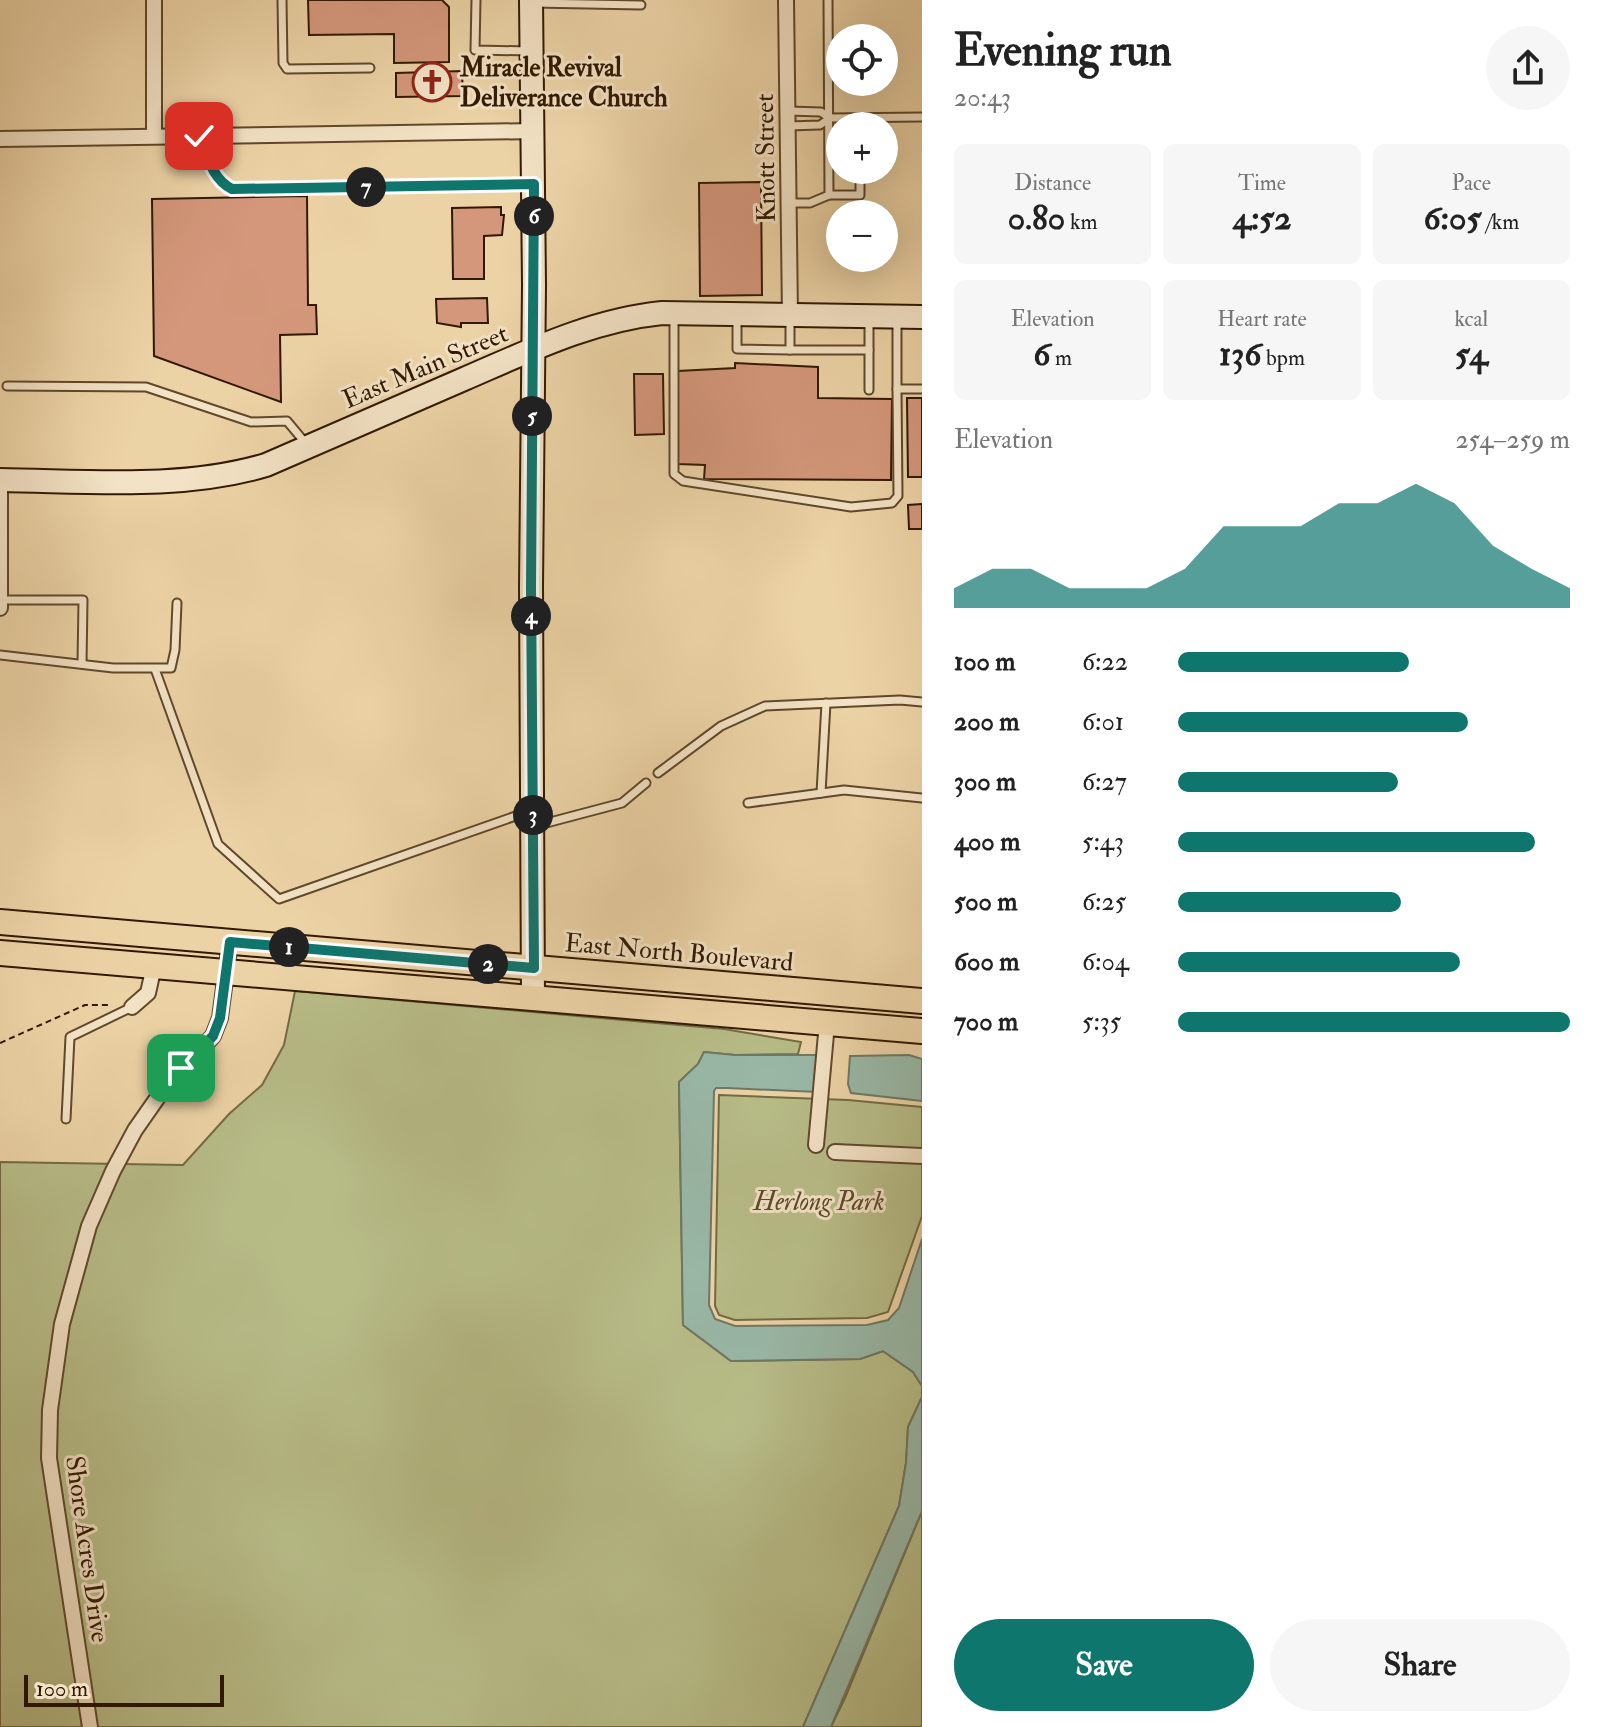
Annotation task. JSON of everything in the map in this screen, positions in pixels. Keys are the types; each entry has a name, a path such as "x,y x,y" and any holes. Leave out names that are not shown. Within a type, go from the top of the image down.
{"main road":[{"name":"East North Boulevard","path":"0,922 922,1001"},
{"path":"0,953 922,1031"},
{"path":"827,1023 830,993"}],"street":[{"path":"154,0 154,136"},
{"name":"Knott Street","path":"786,0 790,316"},
{"path":"531,2 534,131 531,587 533,998"},
{"path":"0,139 534,131"},
{"name":"East Main Street","path":"0,480 190,481 241,472 266,465 532,350 606,321 632,316 674,313 922,317"},
{"path":"0,480 0,608"},
{"name":"Shore Acres Drive","path":"90,1727 49,1458 50,1410 62,1324 89,1226 113,1171 135,1130 165,1087 213,1036 220,1018 230,942"},
{"path":"132,1007 148,993 154,966"},
{"path":"816,1145 827,1023"},
{"path":"835,1152 922,1156"}],"lane":[{"path":"282,0 283,63 287,69 370,68"},
{"path":"476,0 475,50 532,51"},
{"path":"828,0 830,112"},
{"path":"531,2 641,5"},
{"path":"788,118 821,112 826,115"},
{"path":"898,119 922,117"},
{"path":"788,118 820,125 826,121"},
{"path":"199,136 216,177 232,189 534,184"},
{"path":"829,184 829,195"},
{"path":"789,203 810,203 829,195 860,195 860,184"},
{"path":"674,313 674,474 683,481 851,507 892,503 898,496 897,317"},
{"path":"737,315 737,349 869,350"},
{"path":"790,316 790,350"},
{"path":"869,317 869,390"},
{"path":"7,386 146,387 251,422 287,421 308,447"},
{"path":"897,389 922,389"},
{"path":"1,600 83,600 82,664"},
{"path":"0,655 82,664 171,668 177,603"},
{"path":"155,669 218,844 279,899 533,818 622,803 646,783"},
{"path":"658,773 721,726 765,706 900,700 922,702"},
{"path":"821,793 826,703"},
{"path":"748,803 844,790 922,798"},
{"path":"66,1119 70,1037 132,1007"}],"path":[{"path":"0,1043 85,1005 132,1007"}],"green space":[{"path":"295,991 724,1029 801,1042 798,1054 704,1052 698,1064 679,1082 683,1325 731,1361 860,1359 883,1351 913,1372 922,1386 922,1397 908,1427 899,1506 803,1727 0,1727 0,1162 183,1165 229,1114 262,1085 284,1045"},
{"name":"Herlong Park","path":"719,1095 848,1100 922,1107 922,1216 888,1312 867,1318 735,1320 719,1315 715,1306"},
{"path":"922,1511 922,1727 831,1727 845,1698"}],"shaded area":[{"path":"704,1052 822,1055 817,1092 727,1088 716,1088 714,1091 709,1305 715,1319 735,1326 867,1325 888,1320 899,1308 922,1239 922,1386 913,1372 883,1351 860,1359 731,1361 683,1325 679,1082 698,1064"},
{"path":"909,1055 922,1059 922,1101 851,1093 848,1084 850,1056"},
{"path":"922,1397 922,1511 831,1727 803,1727 899,1506 908,1427"}],"building":[{"path":"308,0 442,0 449,7 449,62 394,63 394,34 309,35"},
{"path":"462,71 463,96 396,97 396,73"},
{"path":"761,182 762,295 700,296 699,183"},
{"path":"307,196 308,305 316,305 317,334 280,335 281,402 154,356 152,199"},
{"path":"501,207 501,215 504,215 502,235 484,236 484,279 453,279 452,208"},
{"path":"487,298 488,323 461,323 461,327 437,323 436,299"},
{"path":"735,363 818,367 818,398 892,399 891,480 704,479 705,465 678,464 678,371 735,368"},
{"path":"634,374 663,374 664,434 635,435"},
{"path":"907,398 922,398 922,477 908,477"},
{"path":"922,504 922,529 909,529 908,505"}],"place":[{"name":"Miracle Revival Deliverance Church","path":"432,82"}],"route":[{"path":"181,1068 213,1036 220,1018 230,942 534,968 531,587 534,184 232,189 216,177 199,136"}]}
